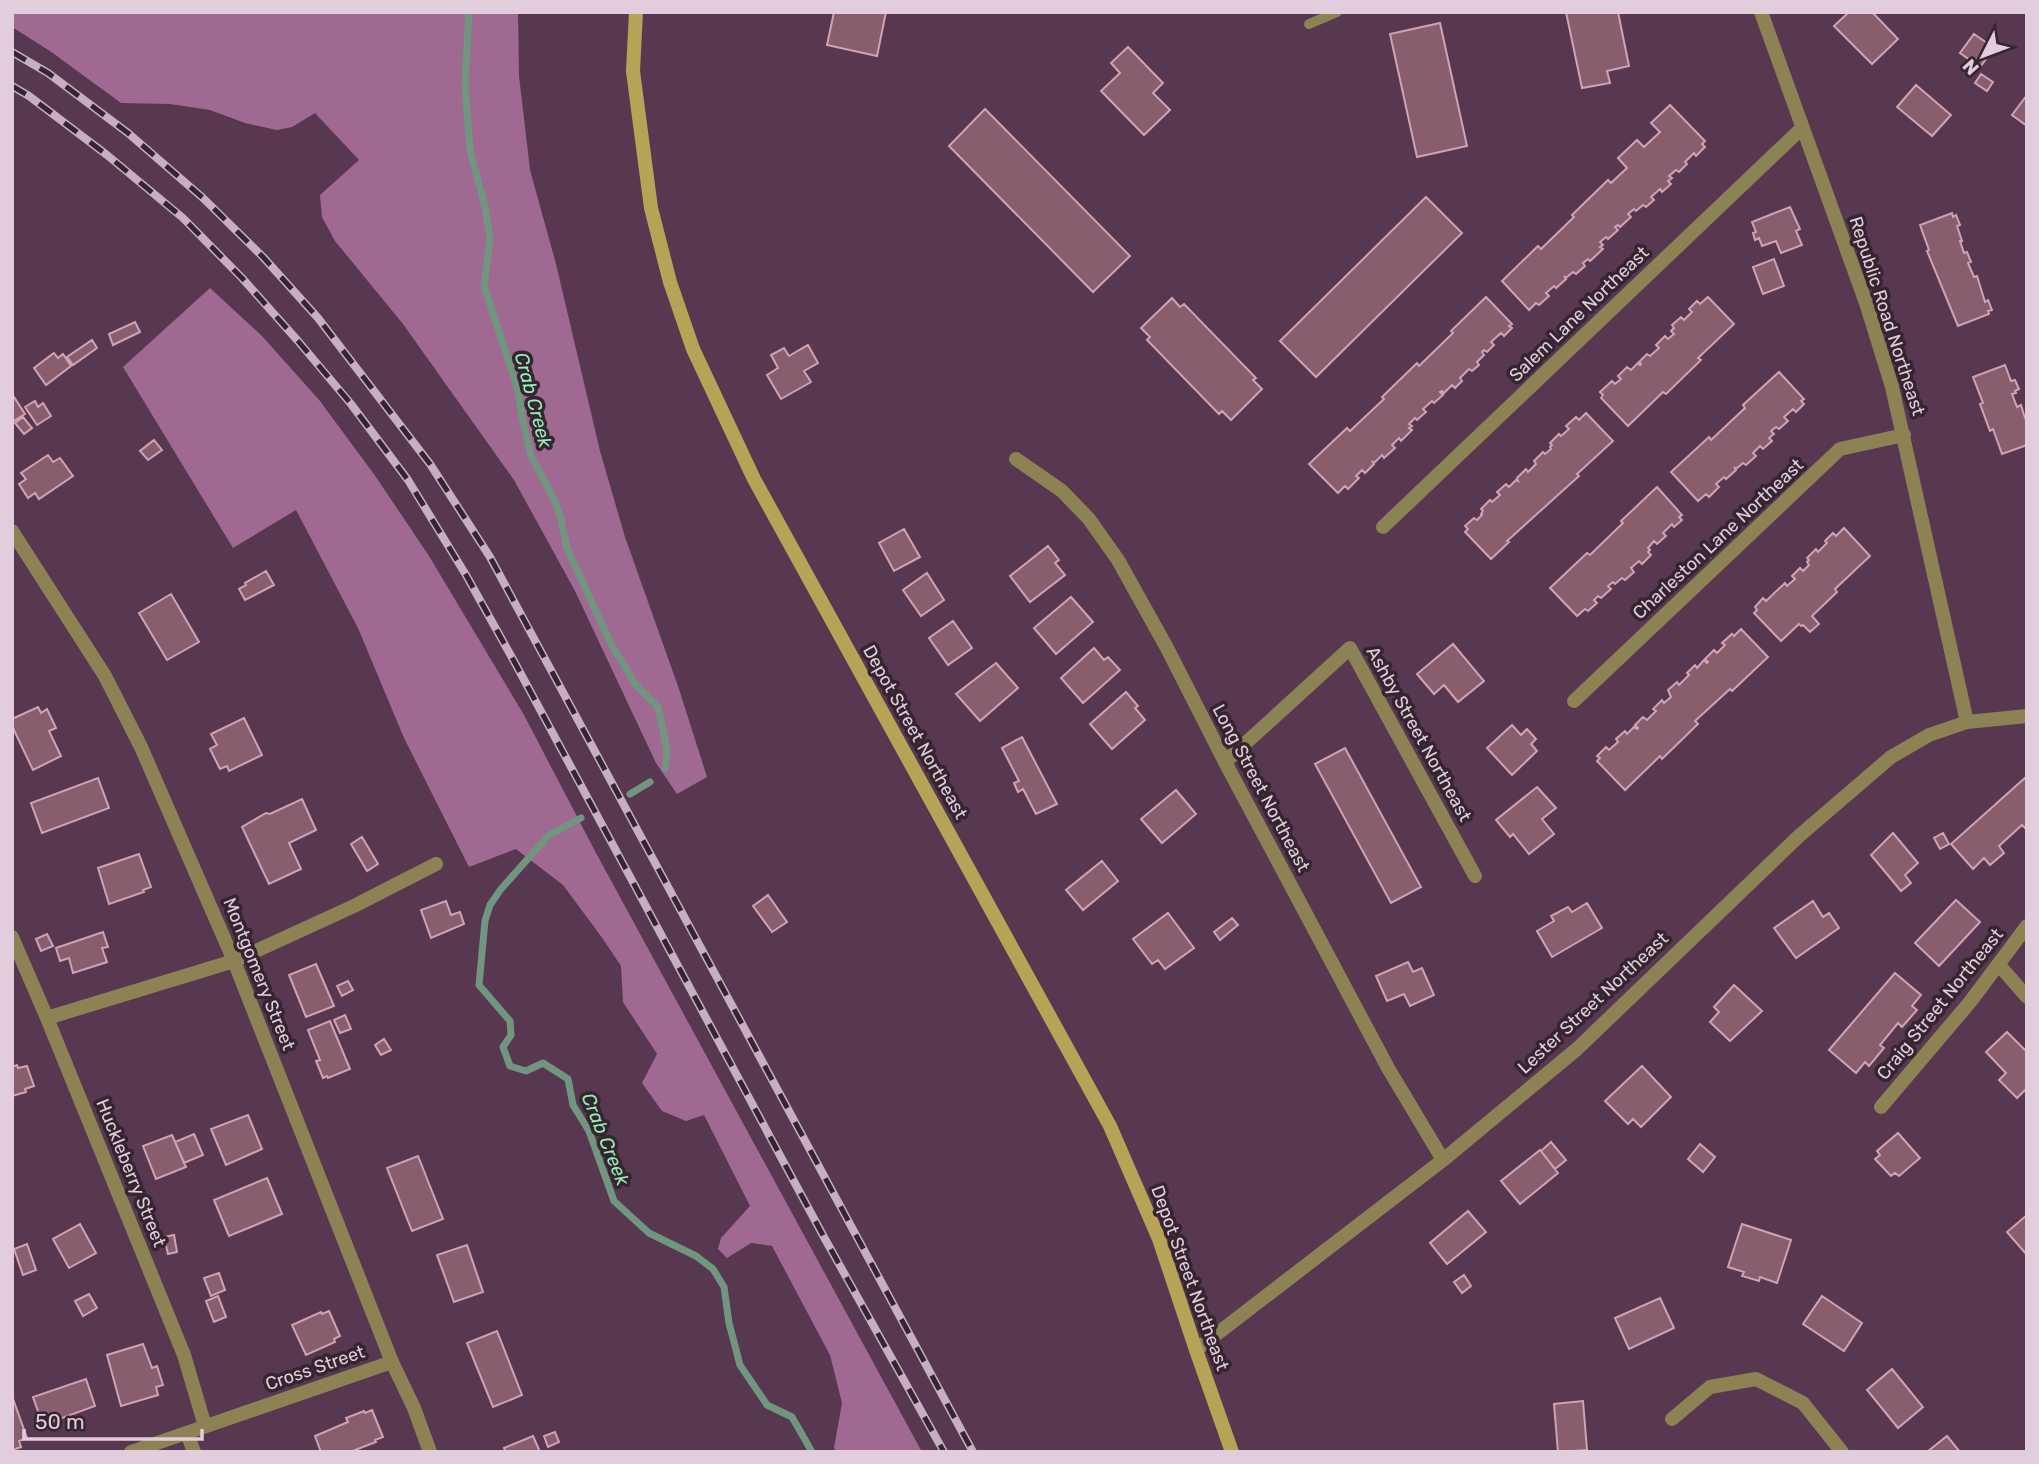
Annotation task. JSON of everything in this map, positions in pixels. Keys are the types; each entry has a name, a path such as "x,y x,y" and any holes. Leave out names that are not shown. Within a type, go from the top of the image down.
{"main road":[{"name":"Depot Street Northeast","path":"636,12 634,71 650,208 670,282 693,349 761,491 1110,1126 1159,1238 1232,1452"}],"street":[{"name":"Republic Road Northeast","path":"1761,12 1866,303 1892,387 1967,722"},
{"name":"Salem Lane Northeast","path":"1383,527 1802,128"},
{"name":"Charleston Lane Northeast","path":"1574,701 1840,449 1904,435"},
{"name":"Long Street Northeast","path":"1016,459 1062,491 1089,519 1118,560 1388,1068 1443,1160"},
{"name":"Montgomery Street","path":"12,531 105,676 141,747 234,961 430,1452"},
{"name":"Ashby Street Northeast","path":"1225,762 1350,648 1475,876"},
{"name":"Lester Street Northeast","path":"1196,1350 1443,1160 1577,1049 1789,846 1891,757 1929,736 1967,722 2027,716"},
{"path":"47,1018 234,961 354,906 436,864"},
{"name":"Craig Street Northeast","path":"1881,1107 2000,965 2027,926"},
{"name":"Huckleberry Street","path":"12,937 184,1354 205,1426"},
{"path":"2000,965 2027,997"},
{"name":"Cross Street","path":"131,1452 392,1362"},
{"path":"1672,1419 1710,1387 1756,1379 1803,1404 1843,1452"},
{"path":"187,1433 194,1452"}],"lane":[{"path":"1309,24 1337,12"}],"shaded area":[{"path":"12,12 518,12 519,76 530,170 556,264 600,451 625,537 707,777 677,794 656,763 575,591 514,480 403,324 335,241 322,217 320,195 359,160 315,113 292,127 277,130 245,123 210,110 170,104 121,103 12,27"},
{"path":"210,288 262,336 320,401 429,556 524,715 596,853 922,1452 836,1452 834,1448 842,1403 830,1355 772,1246 751,1243 727,1258 718,1249 721,1238 750,1206 704,1115 686,1121 662,1111 642,1083 657,1054 623,1002 621,966 563,885 516,849 469,867 404,738 358,628 296,510 233,548 123,367"}],"building":[{"path":"834,12 886,12 877,56 827,45"},
{"path":"1566,12 1618,12 1629,66 1607,71 1610,83 1582,88"},
{"path":"1849,12 1872,12 1898,39 1872,64 1834,26"},
{"path":"1440,23 1467,146 1417,157 1390,34"},
{"path":"1974,34 1994,48 1980,67 1960,53"},
{"path":"1128,47 1163,83 1153,93 1170,110 1144,135 1101,91 1120,73 1111,63"},
{"path":"1981,74 1993,82 1987,91 1975,83"},
{"path":"1916,85 1951,115 1932,136 1897,107"},
{"path":"2027,95 2027,126 2012,115"},
{"path":"1670,105 1705,141 1702,144 1705,147 1696,156 1694,153 1679,172 1676,170 1669,176 1672,178 1668,181 1671,184 1651,197 1654,200 1646,207 1643,205 1628,214 1631,217 1620,227 1615,227 1618,230 1608,239 1606,237 1600,242 1603,249 1590,261 1588,259 1583,263 1585,266 1576,274 1573,272 1566,278 1564,276 1566,279 1546,293 1549,296 1529,310 1502,281 1538,246 1541,249 1608,180 1611,183 1627,168 1618,158 1637,140 1644,147 1660,132 1651,123"},
{"path":"985,109 1130,256 1093,292 949,146"},
{"path":"1426,197 1462,233 1316,377 1280,341"},
{"path":"1790,207 1800,229 1796,231 1802,245 1781,253 1776,241 1762,246 1759,238 1755,240 1753,233 1756,232 1752,222"},
{"path":"1952,213 1953,217 1956,215 1960,225 1957,226 1960,241 1971,262 1968,263 1974,277 1977,276 1985,302 1988,300 1992,310 1988,311 1989,314 1958,326 1927,251 1929,250 1920,225"},
{"path":"1774,259 1784,286 1763,294 1753,267"},
{"path":"1486,297 1512,324 1509,326 1512,328 1504,336 1501,333 1491,342 1494,345 1487,352 1482,352 1484,355 1477,362 1479,365 1472,371 1469,369 1455,388 1452,385 1444,393 1440,392 1443,395 1423,409 1426,412 1409,424 1412,430 1401,441 1399,438 1392,445 1395,448 1384,458 1382,455 1374,463 1372,461 1374,464 1365,473 1362,470 1356,476 1359,478 1348,489 1345,486 1338,493 1309,464 1347,428 1350,431 1417,363 1419,366"},
{"path":"1708,297 1734,324 1698,358 1701,360 1666,394 1663,392 1628,426 1601,398 1603,395 1600,392 1612,381 1615,384 1621,379 1618,376 1627,367 1631,370 1638,363 1640,365 1639,362 1647,354 1650,356 1659,348 1656,345 1665,336 1668,339 1674,334 1671,331 1674,328 1672,325 1681,317 1684,320 1697,301 1700,304"},
{"path":"1172,298 1180,307 1184,304 1256,378 1253,380 1262,389 1231,420 1222,411 1219,414 1147,340 1150,337 1141,328"},
{"path":"135,322 140,332 113,345 109,334"},
{"path":"92,340 97,348 73,365 67,357"},
{"path":"808,345 818,363 804,371 811,382 781,399 767,375 778,368 771,355 784,348 789,356"},
{"path":"54,353 58,358 63,354 71,366 46,385 34,368"},
{"path":"2005,365 2011,381 2015,380 2019,389 2012,394 2017,407 2021,405 2027,423 2027,445 2002,454 1993,429 1990,431 1973,377"},
{"path":"1779,372 1804,399 1801,401 1804,404 1796,412 1793,409 1784,417 1788,421 1779,429 1776,427 1771,431 1774,434 1769,438 1772,441 1763,449 1760,446 1753,453 1756,456 1746,465 1743,463 1736,469 1734,467 1736,470 1716,484 1719,487 1709,497 1706,494 1698,501 1671,472 1709,437 1711,440 1745,408 1743,405"},
{"path":"14,397 25,414 12,422 12,398"},
{"path":"35,401 38,407 43,403 51,416 37,425 25,407"},
{"path":"1586,413 1613,441 1491,559 1465,532 1468,529 1465,526 1482,515 1481,509 1500,495 1497,492 1506,484 1509,487 1518,481 1517,478 1526,469 1528,472 1543,452 1545,454 1551,449 1550,443 1569,429 1566,426"},
{"path":"23,417 32,428 24,434 15,423"},
{"path":"154,440 162,450 148,460 140,451"},
{"path":"48,455 53,462 60,458 73,476 39,499 35,493 28,498 19,484 26,479 21,473"},
{"path":"1657,487 1682,515 1679,517 1682,520 1674,527 1672,524 1663,533 1666,536 1657,544 1654,541 1648,548 1651,555 1642,564 1639,561 1631,568 1634,572 1625,580 1622,578 1615,584 1613,582 1608,586 1611,589 1601,598 1598,596 1594,600 1597,603 1577,616 1550,588 1587,553 1590,555"},
{"path":"1844,528 1870,556 1835,589 1837,592 1812,616 1819,624 1810,632 1799,624 1781,641 1754,613 1757,610 1755,607 1763,598 1766,601 1785,583 1787,586 1795,579 1792,576 1800,568 1803,571 1809,565 1807,558 1816,549 1818,552 1833,533 1836,536"},
{"path":"904,529 920,557 894,571 879,543"},
{"path":"1048,546 1059,560 1055,563 1065,575 1030,602 1010,576"},
{"path":"266,571 274,585 245,600 239,589"},
{"path":"927,573 944,600 921,616 903,590"},
{"path":"171,594 199,642 167,660 139,613"},
{"path":"1071,597 1093,622 1056,654 1034,628"},
{"path":"953,621 972,648 948,665 929,638"},
{"path":"1741,629 1768,657 1695,721 1698,724 1625,790 1597,761 1600,758 1597,756 1606,747 1609,750 1618,742 1616,739 1625,731 1627,734 1634,727 1637,729 1635,725 1643,717 1647,720 1662,700 1664,703 1671,697 1668,690 1677,682 1679,685 1695,665 1697,668 1704,660 1707,663 1705,659 1714,650 1717,653 1725,645 1722,643"},
{"path":"1453,644 1484,681 1458,702 1444,685 1434,694 1417,674"},
{"path":"1094,648 1104,660 1108,657 1120,670 1083,703 1061,678"},
{"path":"996,663 1018,688 980,721 956,694"},
{"path":"1126,692 1145,720 1112,749 1090,724"},
{"path":"38,707 41,713 47,709 56,728 49,731 61,756 33,770 12,726 12,719"},
{"path":"244,718 262,755 229,771 227,766 220,769 210,749 217,745 211,734"},
{"path":"1512,725 1521,735 1527,729 1536,739 1531,744 1537,751 1512,775 1487,748"},
{"path":"1022,737 1057,804 1036,814 1023,789 1018,792 1014,783 1019,781 1002,748"},
{"path":"1345,748 1421,887 1391,903 1315,764"},
{"path":"2026,777 2027,830 2022,825 1999,846 2004,853 1990,865 1984,858 1973,869 1951,844"},
{"path":"98,778 109,808 42,833 31,803"},
{"path":"1537,787 1556,808 1542,819 1554,834 1529,854 1513,834 1510,837 1496,820"},
{"path":"1176,790 1196,814 1162,843 1141,819"},
{"path":"302,799 316,830 289,843 301,869 269,884 242,827 266,813 270,814"},
{"path":"1893,833 1918,863 1905,875 1911,883 1901,891 1871,855"},
{"path":"1943,833 1949,844 1940,849 1934,838"},
{"path":"362,837 378,864 367,871 351,844"},
{"path":"139,854 151,887 109,904 98,868"},
{"path":"1102,861 1118,881 1083,910 1066,890"},
{"path":"768,895 787,922 772,932 753,906"},
{"path":"1956,900 1980,922 1939,966 1915,943"},
{"path":"446,901 451,915 460,912 464,924 431,938 421,910"},
{"path":"1813,901 1823,917 1829,913 1839,928 1796,958 1774,928"},
{"path":"1587,903 1602,928 1552,957 1537,931 1554,921 1551,916 1568,907 1572,912"},
{"path":"1168,913 1194,948 1165,969 1158,960 1152,964 1133,939"},
{"path":"1232,918 1238,925 1220,940 1214,932"},
{"path":"103,932 108,947 102,948 107,962 73,973 69,958 60,961 56,948"},
{"path":"47,934 53,946 41,951 36,939"},
{"path":"1408,962 1413,972 1422,968 1434,995 1410,1006 1404,994 1387,1001 1376,976"},
{"path":"316,964 334,1006 306,1017 289,975"},
{"path":"1895,973 1921,995 1912,1006 1917,1010 1902,1027 1898,1023 1880,1045 1884,1048 1869,1066 1865,1062 1856,1073 1829,1050"},
{"path":"348,981 353,990 342,996 337,986"},
{"path":"1734,985 1762,1011 1730,1041 1710,1022 1719,1012 1714,1007"},
{"path":"345,1015 351,1029 340,1033 334,1020"},
{"path":"330,1021 350,1069 323,1078 316,1061 320,1060 308,1030"},
{"path":"2007,1032 2027,1052 2027,1088 2017,1098 1999,1080 2006,1073 1986,1052"},
{"path":"384,1039 391,1050 381,1055 375,1045"},
{"path":"17,1065 18,1068 27,1066 34,1086 25,1089 26,1092 12,1096 12,1067"},
{"path":"1642,1066 1671,1097 1641,1127 1633,1119 1628,1124 1605,1101"},
{"path":"248,1115 262,1149 226,1165 211,1129"},
{"path":"1898,1133 1920,1158 1899,1176 1895,1173 1891,1176 1875,1159 1880,1155 1877,1151"},
{"path":"194,1134 203,1155 184,1163 175,1142"},
{"path":"172,1135 186,1167 156,1179 143,1146"},
{"path":"1551,1142 1566,1160 1555,1169 1541,1151"},
{"path":"1700,1144 1715,1157 1703,1172 1688,1159"},
{"path":"1540,1150 1558,1173 1520,1204 1501,1181"},
{"path":"418,1156 443,1219 412,1231 387,1168"},
{"path":"267,1178 282,1214 229,1236 214,1200"},
{"path":"1468,1211 1486,1232 1447,1264 1430,1243"},
{"path":"2027,1215 2027,1255 2007,1232"},
{"path":"80,1224 96,1253 69,1268 53,1239"},
{"path":"1742,1224 1791,1240 1777,1283 1760,1277 1759,1281 1742,1276 1744,1272 1728,1267"},
{"path":"174,1235 177,1252 168,1254 164,1237"},
{"path":"27,1244 36,1270 23,1275 14,1249"},
{"path":"467,1245 483,1292 454,1302 437,1255"},
{"path":"219,1273 225,1290 211,1296 204,1278"},
{"path":"1464,1275 1471,1286 1462,1293 1454,1282"},
{"path":"89,1294 97,1308 83,1316 75,1301"},
{"path":"218,1296 226,1317 214,1322 206,1301"},
{"path":"1822,1296 1862,1323 1844,1351 1803,1324"},
{"path":"1660,1298 1674,1328 1629,1349 1615,1318"},
{"path":"329,1311 340,1336 334,1339 335,1342 306,1355 292,1325"},
{"path":"497,1331 522,1395 493,1407 467,1343"},
{"path":"143,1344 152,1368 157,1366 163,1385 156,1387 158,1395 121,1406 107,1355"},
{"path":"1892,1369 1923,1407 1898,1428 1867,1390"},
{"path":"86,1379 95,1406 43,1425 33,1397"},
{"path":"12,1396 27,1438 19,1441 21,1447 12,1450"},
{"path":"1583,1401 1587,1450 1558,1452 1554,1404"},
{"path":"372,1410 383,1437 350,1452 321,1452 315,1436 348,1422 346,1418"},
{"path":"555,1432 559,1442 548,1447 544,1436"},
{"path":"533,1436 540,1452 506,1452 504,1448"},
{"path":"1947,1436 1960,1452 1927,1452"}],"waterway":[{"name":"Crab Creek","path":"469,12 465,84 470,150 490,238 484,286 518,390 531,456 554,499 567,548 611,644 636,685 658,707 667,750 665,768"},
{"name":"Crab Creek","path":"630,794 650,782"},
{"name":"Crab Creek","path":"581,818 549,835 490,905 485,921 479,985 510,1021 511,1035 503,1047 510,1066 526,1071 543,1063 568,1079 573,1105 589,1131 614,1201 649,1233 696,1256 713,1269 724,1287 729,1323 740,1365 767,1405 792,1417 812,1452"}],"railway":[{"path":"12,52 48,73 128,133 203,198 263,257 318,318 430,464 490,557 973,1452"},
{"path":"12,86 107,155 183,218 242,278 298,341 351,404 408,480 466,575 515,663 825,1239 944,1452"}]}
